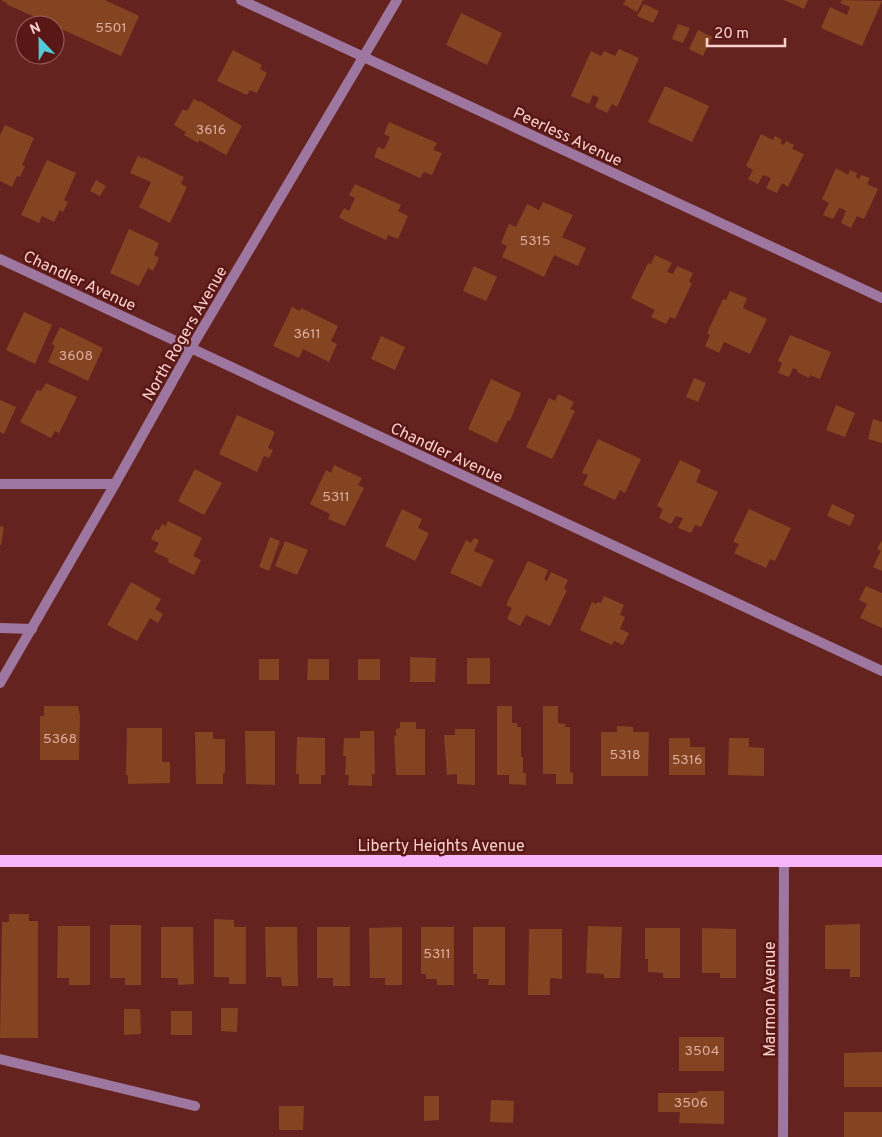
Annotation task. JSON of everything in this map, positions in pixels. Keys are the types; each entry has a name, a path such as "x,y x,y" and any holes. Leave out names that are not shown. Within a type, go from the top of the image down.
{"main road":[{"name":"Liberty Heights Avenue","path":"0,861 882,861"}],"street":[{"name":"Peerless Avenue","path":"241,0 882,298"},
{"name":"North Rogers Avenue","path":"0,683 116,484 191,348 397,0"},
{"name":"Chandler Avenue","path":"0,259 882,671"},
{"path":"0,484 116,484"},
{"path":"0,628 32,629"},
{"name":"Marmon Avenue","path":"783,1137 784,861"},
{"path":"0,1059 195,1106"}],"building":[{"path":"1,0 105,0 139,16 121,56 65,31 65,15 30,15"},
{"path":"626,0 643,0 637,12 623,4"},
{"path":"784,0 808,0 804,9"},
{"path":"842,0 882,1 862,46 821,28 830,7 847,15 850,7 840,3"},
{"path":"644,4 659,11 653,23 637,16"},
{"path":"461,13 502,33 487,65 446,45"},
{"path":"678,24 690,28 683,43 672,39"},
{"path":"698,30 712,37 703,56 689,49"},
{"path":"619,49 639,58 617,107 612,104 607,113 595,107 599,98 593,95 589,104 571,96 591,51 601,56 604,51 615,56"},
{"path":"233,50 262,65 260,69 267,73 257,93 250,90 247,95 217,81"},
{"path":"665,86 709,106 692,142 648,122"},
{"path":"194,99 242,126 226,155 199,140 198,143 184,135 186,132 174,125 183,109 187,111"},
{"path":"389,122 437,143 433,150 442,153 432,175 424,172 420,178 374,157 378,147 384,149 390,137 384,134"},
{"path":"5,125 34,138 22,165 25,166 20,177 17,176 12,187 0,181 0,135"},
{"path":"761,134 773,140 775,136 782,140 780,143 784,145 786,141 794,145 792,149 804,154 788,187 782,183 777,193 766,188 771,178 763,175 758,184 748,179 753,170 746,166"},
{"path":"138,156 184,177 181,184 187,187 170,223 139,207 151,182 130,173"},
{"path":"47,160 76,173 64,200 68,202 63,212 60,210 54,222 42,216 39,223 21,215"},
{"path":"836,168 848,175 850,170 857,173 856,177 859,179 861,175 870,178 867,184 878,189 864,219 857,216 851,228 841,223 846,211 843,209 839,208 833,219 823,215 829,203 822,199"},
{"path":"96,180 106,186 100,196 90,191"},
{"path":"355,184 401,205 398,211 408,216 398,239 388,235 386,240 339,217 344,208 349,211 355,198 349,195"},
{"path":"543,202 573,215 562,237 586,248 578,266 554,255 544,277 502,257 507,246 501,243 509,224 516,227 527,204 539,210"},
{"path":"129,229 159,243 154,255 159,258 153,271 148,268 139,286 110,273"},
{"path":"655,255 672,263 667,272 673,274 677,266 693,273 689,282 692,283 675,319 670,317 666,324 651,317 655,310 631,298 648,263 651,264"},
{"path":"474,266 497,277 486,301 463,291"},
{"path":"730,291 747,298 743,308 767,319 750,354 724,342 719,353 705,346 710,335 707,333 723,299 726,300"},
{"path":"292,307 300,311 301,308 338,326 331,341 337,344 329,362 303,349 299,358 273,346"},
{"path":"24,312 52,325 35,364 6,350"},
{"path":"60,327 103,348 88,381 48,362 55,346 52,344"},
{"path":"790,335 831,352 820,379 810,375 809,378 793,368 789,377 778,373 782,363 778,361"},
{"path":"381,336 405,347 395,370 371,359"},
{"path":"694,378 706,383 698,402 686,397"},
{"path":"491,379 521,393 510,421 508,420 497,443 468,429"},
{"path":"46,383 77,397 59,433 55,431 51,438 20,422 37,390 41,391"},
{"path":"558,394 574,402 570,409 575,411 552,459 526,447 549,398 555,401"},
{"path":"0,400 16,407 4,434 0,432"},
{"path":"836,405 855,413 845,437 826,430"},
{"path":"237,415 275,432 268,448 273,450 269,458 264,456 257,472 219,454"},
{"path":"873,419 882,422 882,443 868,439"},
{"path":"598,439 641,459 625,493 620,490 615,500 583,485 588,475 582,473"},
{"path":"680,460 701,470 696,482 718,492 701,527 695,525 691,533 678,528 683,518 676,516 671,524 659,518 663,509 657,506"},
{"path":"334,465 362,478 358,485 364,488 345,526 328,519 330,514 310,504 326,470 331,473"},
{"path":"195,469 222,483 204,515 178,501"},
{"path":"832,504 855,515 850,526 827,516"},
{"path":"402,509 422,519 418,528 429,533 415,561 385,546"},
{"path":"749,509 791,528 775,561 770,559 766,568 734,553 739,544 733,542"},
{"path":"168,521 202,538 193,556 201,560 194,575 168,562 169,559 154,552 159,543 151,539 156,529 159,530 162,524 166,526"},
{"path":"0,526 4,527 1,545 0,545"},
{"path":"270,537 280,541 269,571 259,567"},
{"path":"474,538 479,540 474,551 494,560 481,587 450,573 466,540 471,543"},
{"path":"882,540 882,571 873,567 881,551 877,549"},
{"path":"285,541 308,550 297,575 275,566"},
{"path":"528,561 548,570 544,580 547,581 551,572 568,580 564,589 567,590 550,626 526,615 520,626 507,619 512,608 506,605"},
{"path":"131,582 161,599 155,609 163,614 158,623 150,618 137,641 107,625"},
{"path":"866,586 882,593 882,628 860,618 867,604 859,600"},
{"path":"604,596 624,605 620,615 625,617 620,629 629,633 623,645 614,641 612,645 580,630 592,602 596,604 598,602 601,603"},
{"path":"410,657 436,658 435,682 410,682"},
{"path":"467,658 490,658 490,684 467,684"},
{"path":"259,659 279,659 279,680 259,680"},
{"path":"308,659 329,659 329,680 307,680"},
{"path":"358,659 380,659 380,680 358,680"},
{"path":"44,706 78,706 80,716 79,760 40,760 40,716 44,716"},
{"path":"497,706 512,706 512,723 517,723 517,727 521,727 521,757 523,757 523,773 526,773 526,785 509,784 509,775 497,775"},
{"path":"543,706 558,706 558,723 565,724 565,727 570,727 570,773 573,772 573,784 556,784 556,774 543,774"},
{"path":"400,722 416,722 416,729 425,729 425,775 396,775 394,736 396,736 396,729 400,728"},
{"path":"617,726 633,727 633,732 649,732 648,776 601,776 601,732 617,732"},
{"path":"127,728 162,728 162,762 170,762 170,783 128,784 128,775 126,775"},
{"path":"455,729 475,729 475,785 457,784 457,774 447,775 444,735 455,735"},
{"path":"245,731 275,731 275,785 246,784"},
{"path":"360,731 374,731 375,774 372,774 372,786 348,785 349,775 345,775 346,756 343,756 344,738 360,738"},
{"path":"195,732 213,732 213,739 225,739 225,773 223,774 223,784 196,784"},
{"path":"297,737 325,738 325,775 321,775 321,784 299,784 299,774 296,774"},
{"path":"669,738 690,738 690,747 705,747 705,775 669,775"},
{"path":"729,738 749,738 749,747 764,748 764,776 728,775"},
{"path":"9,914 29,914 29,921 38,921 38,1038 0,1038 2,922 9,922"},
{"path":"214,919 234,920 234,927 246,927 246,984 229,984 229,977 214,977"},
{"path":"860,924 860,977 850,977 850,969 825,969 825,925"},
{"path":"110,925 141,925 141,985 125,985 125,978 110,978"},
{"path":"58,926 90,926 90,985 69,985 69,978 57,978"},
{"path":"588,926 622,927 620,978 604,978 604,974 586,973"},
{"path":"161,927 193,927 194,984 178,985 178,978 161,978"},
{"path":"265,927 297,927 298,986 282,986 281,977 266,977"},
{"path":"317,927 350,927 350,986 333,986 333,978 317,978"},
{"path":"402,927 402,985 385,985 385,978 370,978 369,928"},
{"path":"421,927 454,927 454,985 437,985 437,979 426,979 426,974 421,974"},
{"path":"473,927 505,927 505,985 488,985 489,979 477,979 477,974 473,974"},
{"path":"645,928 680,928 680,978 663,978 663,973 648,972 648,959 645,959"},
{"path":"702,928 736,929 736,978 720,978 720,973 702,973"},
{"path":"529,929 562,929 562,979 550,978 550,995 528,995"},
{"path":"221,1008 238,1008 237,1032 221,1031"},
{"path":"124,1009 140,1009 141,1034 124,1035"},
{"path":"171,1011 192,1011 192,1035 171,1035"},
{"path":"679,1037 724,1037 724,1071 679,1071"},
{"path":"882,1052 882,1087 844,1087 844,1053"},
{"path":"698,1091 724,1091 724,1124 679,1123 680,1112 658,1112 658,1093 698,1093"},
{"path":"424,1096 439,1096 439,1120 424,1121"},
{"path":"491,1100 514,1101 513,1123 490,1122"},
{"path":"279,1106 304,1106 303,1130 279,1130"},
{"path":"844,1112 882,1112 882,1137 844,1137"}]}
